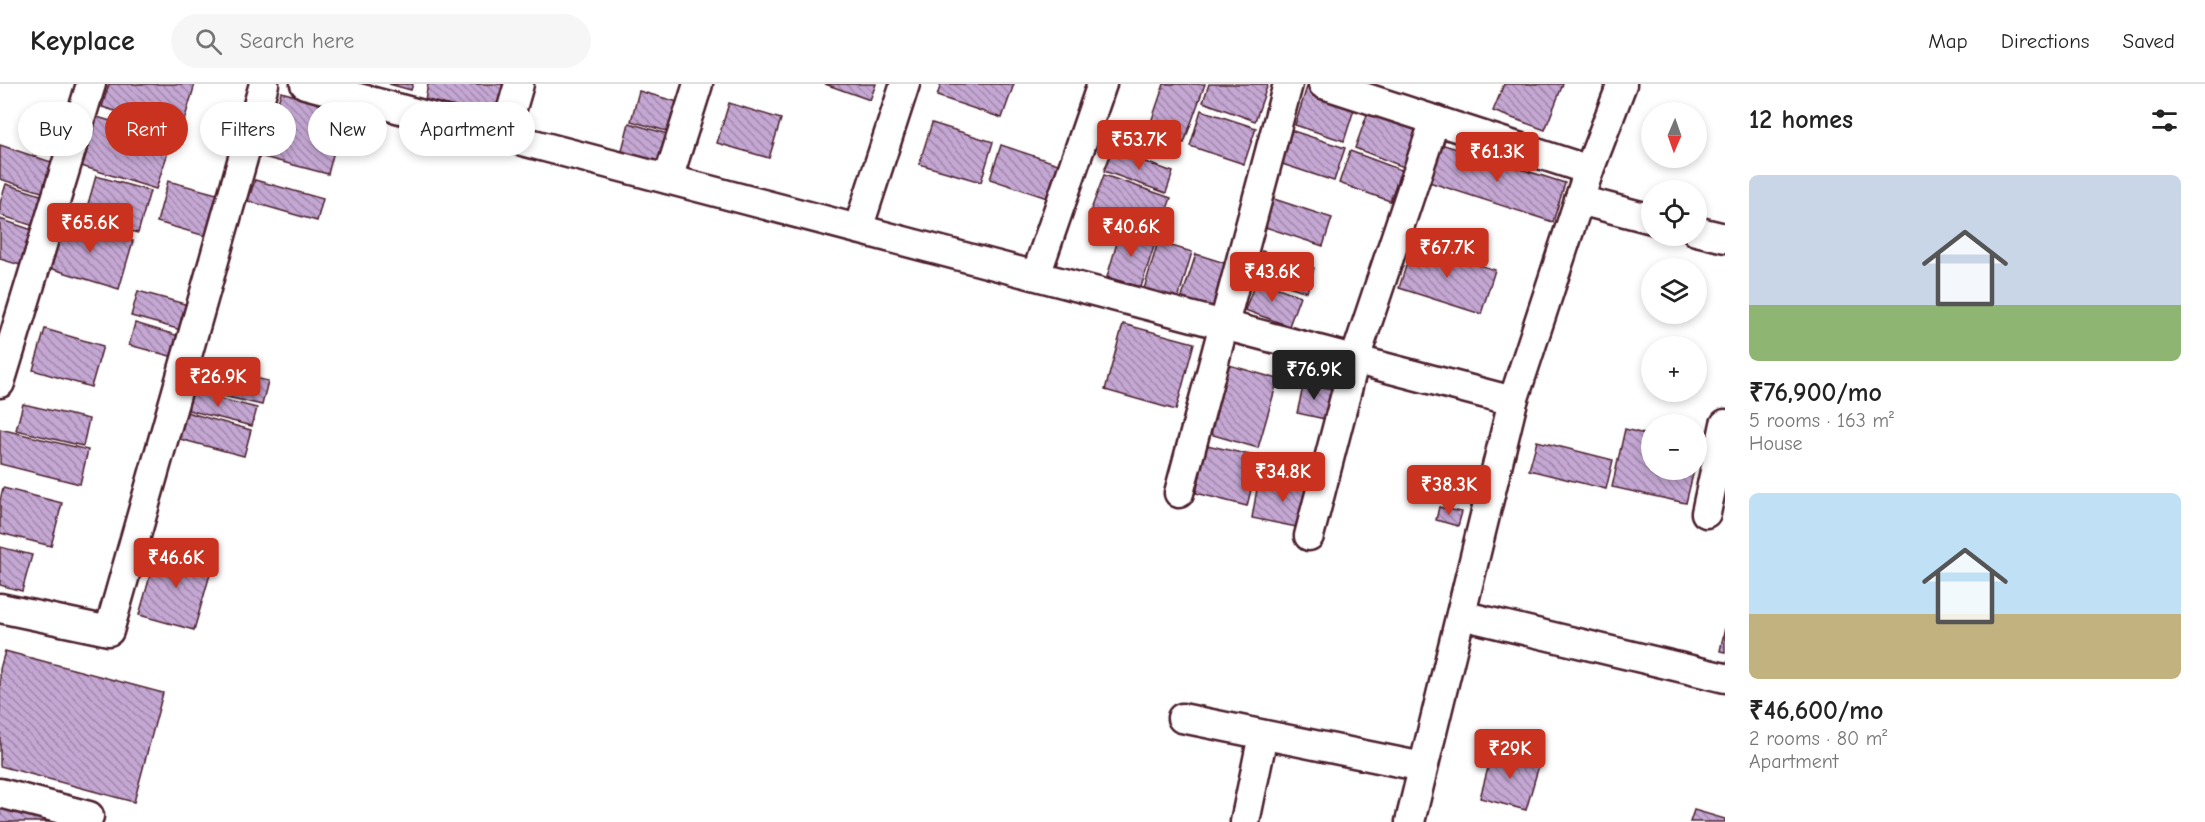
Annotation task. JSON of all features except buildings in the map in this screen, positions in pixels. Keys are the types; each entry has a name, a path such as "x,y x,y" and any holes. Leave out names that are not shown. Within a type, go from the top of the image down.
{"street":[{"path":"0,382 91,84"},
{"path":"0,608 109,631 264,84"},
{"path":"514,102 519,84"},
{"path":"668,178 698,84"},
{"path":"858,229 905,84"},
{"path":"1036,275 1102,84"},
{"path":"1179,493 1288,84"},
{"path":"1323,84 1589,170"},
{"path":"1410,822 1514,401 1589,170 1622,84"},
{"path":"320,86 399,107"},
{"path":"1309,536 1355,359 1435,120"},
{"path":"535,144 1514,401"},
{"path":"1579,200 1641,216"},
{"path":"1707,234 1725,238"},
{"path":"1706,513 1725,424"},
{"path":"1461,615 1725,678"},
{"path":"1182,718 1423,767"},
{"path":"1245,822 1263,735"},
{"path":"0,793 89,816"}]}
